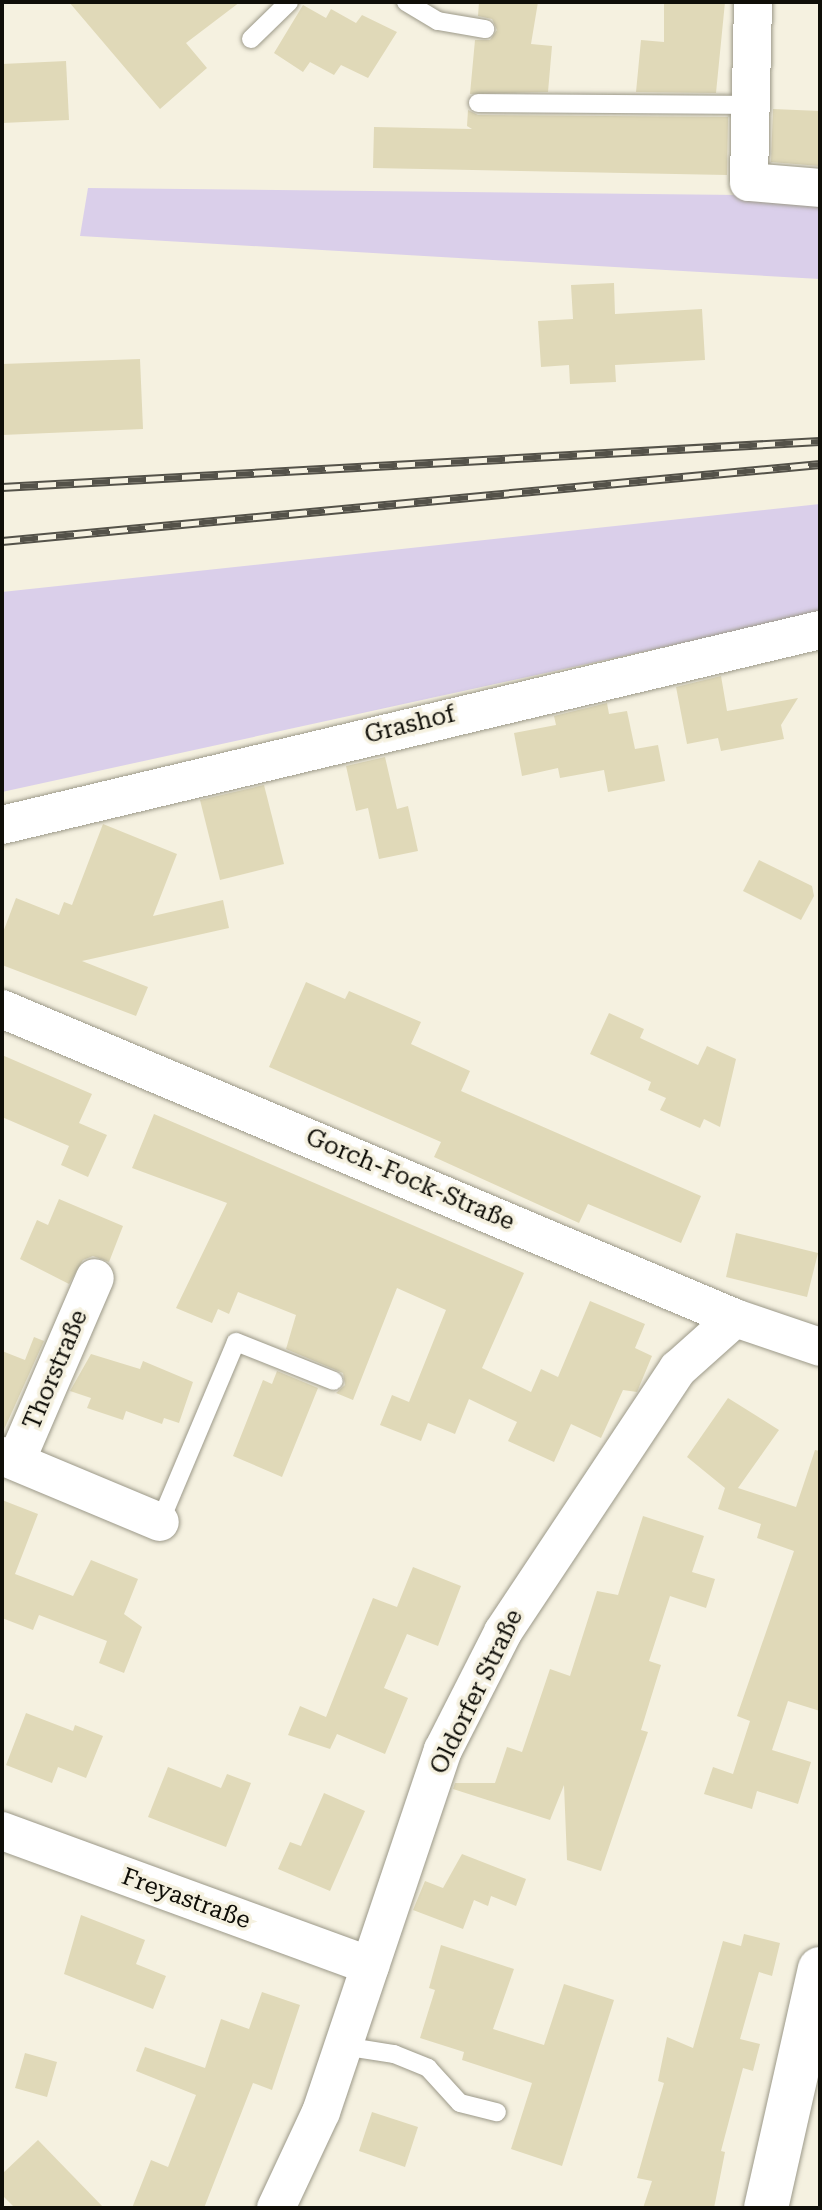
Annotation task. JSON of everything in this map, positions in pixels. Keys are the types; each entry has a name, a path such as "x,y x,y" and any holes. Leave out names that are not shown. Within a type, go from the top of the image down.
{"street":[{"path":"753,2 749,182 820,188"},
{"name":"Grashof","path":"2,825 820,630"},
{"name":"Gorch-Fock-Straße","path":"2,1009 735,1318 820,1347"},
{"name":"Thorstraße","path":"95,1278 9,1459 160,1522"},
{"name":"Oldorfer Straße","path":"276,2208 321,2112 443,1750 503,1632 678,1369 735,1318"},
{"name":"Freyastraße","path":"2,1831 370,1966"},
{"path":"766,2208 814,2026 820,1969"}],"lane":[{"path":"251,39 289,2"},
{"path":"406,2 438,21 485,29"},
{"path":"478,103 751,105"},
{"path":"160,1522 236,1342 334,1381"},
{"path":"343,2046 394,2054 428,2068 460,2103 497,2112"}],"shaded area":[{"path":"88,188 740,195 820,202 820,279 80,236"},
{"path":"820,504 820,613 2,792 2,592"}],"building":[{"path":"69,2 240,2 186,43 207,68 160,109"},
{"path":"479,2 538,2 531,44 552,46 548,92 470,94 475,40 490,40 497,30 492,19 478,16"},
{"path":"664,2 725,2 716,93 636,92 641,40 664,42"},
{"path":"303,5 326,18 331,9 356,23 362,15 397,32 368,78 341,65 334,75 310,62 303,72 274,53"},
{"path":"66,61 69,120 2,123 2,64"},
{"path":"773,109 820,111 820,166 771,162"},
{"path":"468,110 478,115 728,117 727,175 373,168 374,127 472,129 467,126"},
{"path":"614,283 615,314 702,309 705,360 615,365 616,382 570,384 569,365 541,367 538,321 573,319 571,285"},
{"path":"140,359 143,429 2,435 2,364"},
{"path":"721,676 727,711 798,698 781,725 784,739 721,751 718,738 687,744 676,687"},
{"path":"607,703 609,714 627,711 635,749 658,745 665,781 608,792 604,770 560,778 558,768 522,776 514,733 556,725 554,716"},
{"path":"385,757 397,809 408,806 418,851 379,859 368,808 356,811 346,766"},
{"path":"264,785 284,864 220,880 200,800"},
{"path":"103,824 177,854 153,916 223,900 229,928 82,961 148,987 136,1016 2,965 2,935 16,898 59,915 64,902 72,905"},
{"path":"759,860 812,886 814,896 801,920 743,891"},
{"path":"306,982 345,999 349,991 421,1022 411,1044 470,1071 461,1091 701,1196 681,1243 588,1204 579,1223 434,1157 441,1142 269,1067"},
{"path":"609,1013 644,1029 640,1038 698,1065 707,1046 736,1059 720,1127 704,1119 700,1128 660,1110 666,1098 648,1090 651,1082 590,1054"},
{"path":"2,1055 92,1094 79,1123 107,1135 88,1177 61,1165 69,1146 2,1117"},
{"path":"154,1114 524,1273 482,1368 531,1392 541,1369 558,1377 590,1301 645,1324 635,1348 652,1356 637,1392 623,1390 601,1438 571,1424 554,1462 508,1441 517,1422 469,1399 455,1434 428,1423 421,1441 380,1425 392,1395 409,1402 446,1310 397,1288 353,1400 336,1393 345,1385 343,1373 286,1349 296,1315 238,1292 229,1314 218,1309 212,1323 176,1308 227,1203 132,1168"},
{"path":"59,1199 123,1226 109,1262 93,1256 83,1260 69,1284 20,1259 37,1220 48,1225"},
{"path":"736,1233 818,1253 807,1297 726,1277"},
{"path":"34,1337 44,1341 2,1434 2,1351 25,1360"},
{"path":"91,1354 140,1369 143,1361 193,1382 179,1423 164,1418 162,1424 126,1411 123,1420 87,1408 91,1398 70,1391"},
{"path":"277,1371 318,1388 282,1477 233,1456 263,1380 272,1384"},
{"path":"728,1398 779,1430 738,1488 796,1507 815,1450 820,1451 820,1711 788,1701 772,1750 811,1762 798,1804 757,1791 752,1809 704,1794 713,1767 733,1774 750,1721 737,1716 794,1551 757,1538 761,1524 718,1509 725,1488 687,1457"},
{"path":"2,1500 38,1514 15,1574 73,1596 91,1560 138,1579 124,1614 142,1627 124,1673 99,1663 107,1641 39,1615 33,1630 2,1618"},
{"path":"643,1516 704,1536 692,1572 715,1579 706,1608 670,1596 649,1661 661,1665 641,1730 648,1732 601,1871 567,1860 564,1785 550,1820 453,1789 455,1783 495,1783 507,1747 522,1752 550,1669 570,1676 597,1591 618,1595"},
{"path":"413,1567 461,1586 438,1646 407,1634 384,1688 408,1698 385,1754 337,1734 330,1749 288,1735 300,1706 326,1717 373,1598 397,1607"},
{"path":"26,1713 73,1731 75,1725 103,1736 86,1778 58,1767 52,1783 6,1765"},
{"path":"168,1767 221,1788 227,1774 251,1783 226,1847 148,1817"},
{"path":"324,1793 365,1811 330,1891 278,1869 290,1842 301,1846"},
{"path":"462,1854 526,1879 516,1906 491,1896 488,1906 474,1900 463,1929 413,1910 425,1881 443,1888"},
{"path":"81,1915 145,1940 136,1964 166,1976 153,2009 64,1974"},
{"path":"744,1934 780,1943 772,1976 759,1972 740,2039 760,2044 753,2071 743,2068 721,2151 725,2152 714,2208 643,2208 652,2181 637,2178 664,2083 658,2081 667,2037 693,2048 723,1941 741,1946"},
{"path":"441,1945 514,1969 493,2029 544,2045 564,1984 614,2000 562,2166 511,2149 532,2083 462,2060 464,2052 420,2038 435,1990 429,1988"},
{"path":"262,1992 300,2005 272,2090 253,2083 204,2208 132,2208 151,2160 168,2167 196,2095 136,2071 145,2047 205,2068 221,2019 249,2029"},
{"path":"25,2053 57,2062 47,2097 15,2088"},
{"path":"372,2112 418,2127 405,2167 359,2151"},
{"path":"38,2140 104,2208 15,2208 2,2195 2,2174"}],"railway":[{"path":"2,487 820,441"},
{"path":"2,541 820,464"}]}
